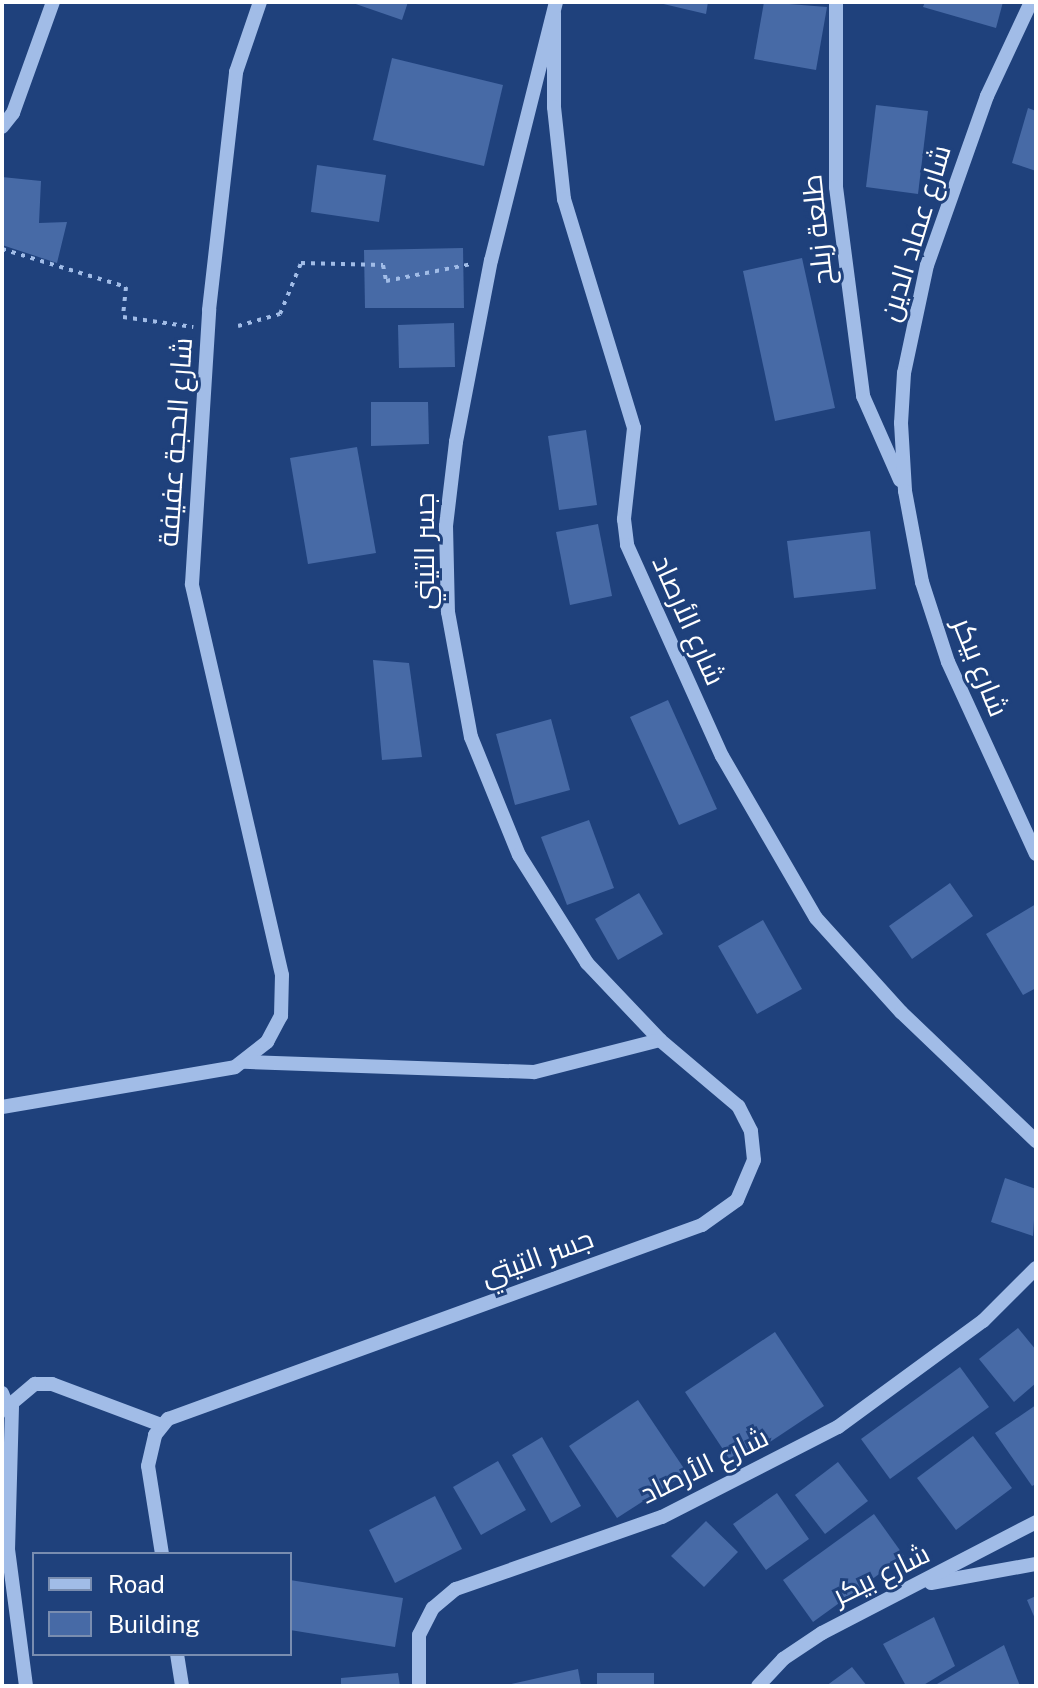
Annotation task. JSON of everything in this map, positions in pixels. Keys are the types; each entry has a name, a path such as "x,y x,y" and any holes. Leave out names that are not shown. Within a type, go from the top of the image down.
{"street":[{"path":"2,127 13,113 53,2"},
{"name":"شارع الحجة عفيفة","path":"244,1062 275,1030 283,1001 261,883 192,584 208,330 236,72 260,2"},
{"name":"طلعة زبلح","path":"836,2 836,187 863,396 905,491"},
{"name":"شارع عماد الدين","path":"905,491 904,373 916,307 987,96 1031,2"},
{"name":"جسر التيتي","path":"161,1425 179,1413 702,1225 728,1211 751,1174 751,1131 725,1093 661,1041 587,963 539,893 490,791 461,696 448,612 446,526 456,442 491,260 555,7"},
{"name":"شارع الأرصاد","path":"555,7 554,107 564,199 634,428 624,519 627,545 722,756 816,918 901,1012 1036,1141"},
{"name":"شارع بيكر","path":"905,491 922,582 948,662 1036,854"},
{"path":"2,1107 244,1062 534,1072 661,1041"},
{"name":"شارع الأرصاد","path":"419,1686 419,1635 433,1608 456,1589 662,1517 838,1427 983,1321 1036,1268"},
{"path":"10,1413 23,1390 52,1384 161,1425 150,1448 148,1466 162,1552"},
{"path":"2,1393 10,1413 8,1550 26,1686"},
{"name":"شارع بيكر","path":"758,1686 783,1659 822,1633 1036,1522"},
{"path":"915,1586 1036,1564"},
{"path":"177,1656 182,1686"}],"path":[{"path":"2,249 126,287 123,317 208,330"},
{"path":"238,326 280,314 301,263 383,265 386,281 491,260"}],"building":[{"path":"350,2 408,2 402,20"},
{"path":"655,2 708,2 706,14"},
{"path":"764,2 827,7 816,70 754,59"},
{"path":"925,2 1003,2 996,28 923,7"},
{"path":"392,58 503,85 484,166 373,140"},
{"path":"876,105 928,111 918,194 866,187"},
{"path":"1028,108 1036,111 1036,171 1012,163"},
{"path":"317,165 386,175 379,222 311,212"},
{"path":"2,177 41,181 39,223 67,222 57,263 2,245"},
{"path":"463,248 464,308 365,308 364,250"},
{"path":"802,258 835,408 775,421 743,271"},
{"path":"454,323 455,367 399,368 398,325"},
{"path":"371,402 428,402 429,444 371,446"},
{"path":"586,430 597,505 559,510 548,436"},
{"path":"357,447 376,553 308,564 290,458"},
{"path":"598,524 612,596 570,605 556,532"},
{"path":"870,531 876,589 794,598 787,541"},
{"path":"373,660 409,663 422,757 382,760"},
{"path":"668,700 717,809 679,825 630,717"},
{"path":"551,719 570,790 515,805 496,734"},
{"path":"589,820 614,888 567,905 541,837"},
{"path":"950,883 973,916 912,959 889,926"},
{"path":"639,893 663,934 618,960 595,919"},
{"path":"1036,904 1036,988 1023,995 986,934"},
{"path":"763,920 802,989 757,1014 718,946"},
{"path":"1005,1178 1036,1189 1033,1236 991,1222"},
{"path":"1018,1328 1036,1350 1036,1383 1014,1402 979,1359"},
{"path":"775,1332 824,1406 734,1466 685,1392"},
{"path":"960,1367 989,1407 890,1479 861,1439"},
{"path":"638,1400 687,1473 617,1518 569,1446"},
{"path":"1036,1405 1036,1484 1032,1486 995,1433"},
{"path":"973,1436 1012,1488 956,1530 917,1478"},
{"path":"542,1437 581,1506 551,1523 512,1455"},
{"path":"498,1461 526,1510 481,1535 453,1487"},
{"path":"838,1462 868,1501 825,1534 795,1495"},
{"path":"777,1493 809,1539 766,1570 733,1524"},
{"path":"435,1496 462,1549 395,1583 369,1530"},
{"path":"874,1514 904,1556 813,1622 783,1580"},
{"path":"706,1521 738,1552 704,1587 671,1556"},
{"path":"292,1580 403,1598 395,1647 292,1630"},
{"path":"1036,1596 1036,1621 1027,1600"},
{"path":"934,1617 955,1666 922,1686 906,1686 883,1644"},
{"path":"1004,1645 1020,1686 938,1686 937,1684"},
{"path":"852,1667 867,1686 826,1686"},
{"path":"578,1669 581,1686 507,1685"},
{"path":"398,1673 400,1686 341,1686 341,1678"},
{"path":"597,1673 654,1673 654,1686 597,1686"}]}
